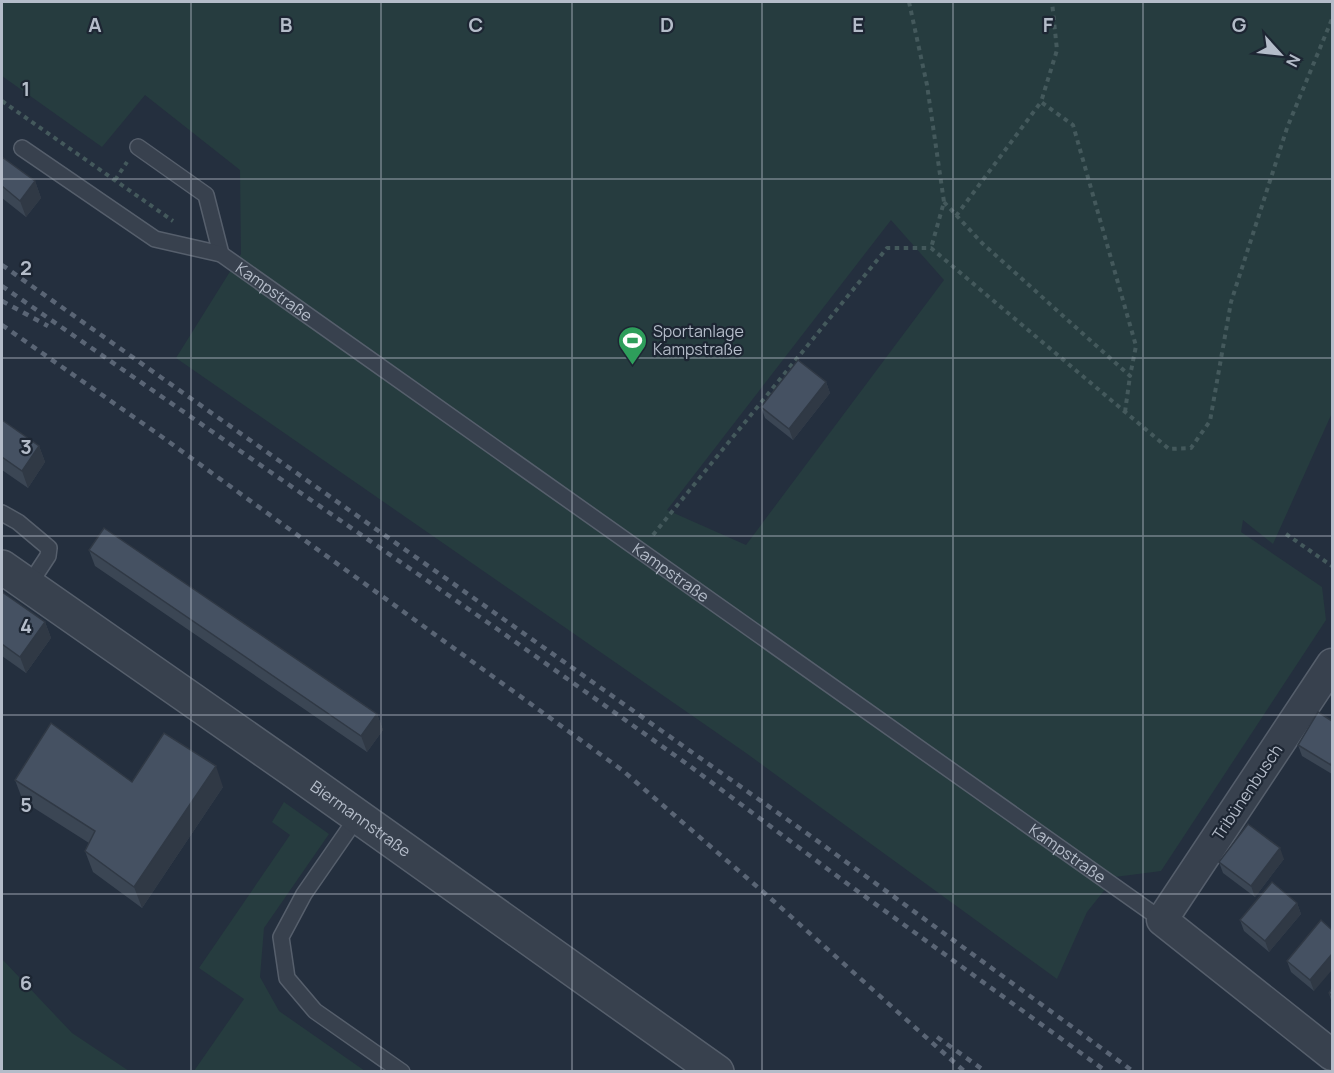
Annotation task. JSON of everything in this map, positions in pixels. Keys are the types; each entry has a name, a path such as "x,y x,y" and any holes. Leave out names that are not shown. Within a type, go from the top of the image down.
{"street":[{"name":"Biermannstraße","path":"2,567 358,816 699,1067"},
{"name":"Tribünenbusch","path":"1162,920 1332,664"},
{"name":"Kampstraße","path":"1162,920 1332,1055"}],"lane":[{"path":"22,148 155,239 221,254 206,195 138,147"},
{"name":"Kampstraße","path":"221,254 641,549 1162,920"},
{"path":"2,513 18,522 49,548 48,556 29,585"},
{"path":"358,816 304,894 281,937 287,978 315,1011 402,1071"}],"path":[{"path":"909,2 927,85 944,202 931,248"},
{"path":"956,216 1041,102 1057,50 1052,2"},
{"path":"641,549 887,248 931,248 1169,448 1191,448 1210,421 1231,302 1287,128 1332,19"},
{"path":"2,101 182,227"},
{"path":"1041,102 1073,125 1136,346 1125,412"},
{"path":"944,202 982,243 1130,376"},
{"path":"1286,534 1332,566"}],"green space":[{"path":"2,2 1332,2 1332,413 1273,544 1243,520 1241,532 1322,587 1326,620 1161,871 1115,877 1087,912 1057,979 746,753 176,358 241,254 240,170 145,95 102,147 2,76","holes":["891,220 944,280 746,545 667,510"]},
{"path":"284,802 329,834 264,928 260,977 279,1011 365,1071 194,1071 244,999 199,968 290,835 272,822"},
{"path":"2,959 72,1033 129,1071 2,1071"}],"building":[{"path":"2,157 35,181 20,201 2,186"},
{"path":"798,360 826,382 789,429 761,407"},
{"path":"2,420 39,446 22,471 2,457"},
{"path":"104,528 377,714 361,736 89,550"},
{"path":"2,592 45,622 20,657 2,644"},
{"path":"1318,712 1332,721 1331,765 1298,745"},
{"path":"51,723 132,782 164,733 216,766 134,887 85,851 95,831 15,780"},
{"path":"1248,824 1280,848 1251,886 1219,862"},
{"path":"1272,882 1297,903 1265,941 1240,920"},
{"path":"1321,920 1332,930 1332,954 1310,980 1287,961"}],"railway":[{"path":"2,265 812,837 1134,1072"},
{"path":"2,286 500,631 687,764 1107,1072"},
{"path":"2,301 48,326"},
{"path":"2,325 158,434 622,770 769,897 965,1072"},
{"path":"937,1037 986,1072"}],"place":[{"name":"Sportanlage Kampstraße","path":"632,366"}]}
